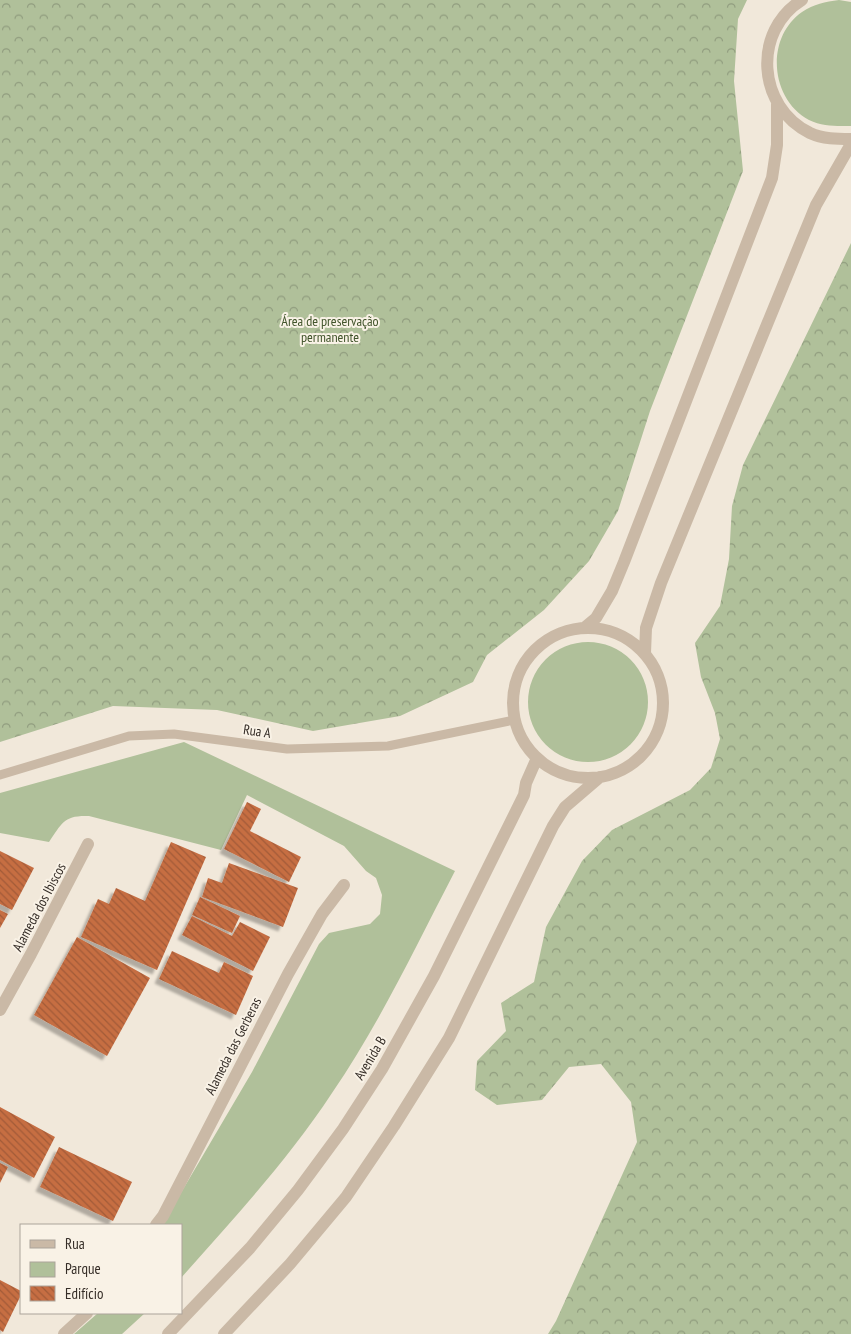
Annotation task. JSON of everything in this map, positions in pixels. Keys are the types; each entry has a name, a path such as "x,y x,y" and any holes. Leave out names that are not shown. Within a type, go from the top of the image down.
{"street":[{"path":"802,0 783,16 771,37 766,59 768,82 777,104 792,121 810,133 832,139 851,139"},
{"path":"584,628 596,618 612,591 772,178 777,145 777,104"},
{"path":"645,654 646,628 661,583 816,205 851,144"},
{"path":"578,628 602,628 626,638 645,654 658,675 663,699 660,724 650,747 632,765 610,776 585,779 561,774 540,762 523,743 514,720 512,695 519,671 534,650 554,635 578,628"},
{"name":"Avenida B","path":"168,1334 250,1248 298,1190 343,1129 382,1069 434,976 524,795 526,783 537,758"},
{"path":"224,1334 290,1264 346,1197 394,1126 449,1038 553,826 565,808 600,777"},
{"name":"Alameda dos Ibiscos","path":"0,1010 88,844"},
{"name":"Alameda das Gerberas","path":"157,1224 163,1216 288,974 322,914 344,886"},
{"path":"64,1334 87,1314"}],"lane":[{"name":"Rua A","path":"0,775 129,736 174,734 287,749 388,746 514,720"}],"green space":[{"name":"Área de preservação permanente","path":"0,0 747,0 738,19 734,81 743,171 650,411 618,511 589,561 544,610 487,655 473,682 400,716 313,731 217,710 113,706 0,742"},
{"path":"839,0 851,2 851,126 820,124 809,120 796,110 786,98 777,68 778,52 782,37 790,23 811,7"},
{"path":"851,243 851,1334 548,1334 556,1321 637,1142 631,1102 601,1064 569,1067 542,1100 497,1105 475,1090 477,1061 506,1031 501,1003 534,982 546,927 582,861 612,830 690,790 711,768 720,739 715,713 701,677 695,643 720,606 729,559 732,506 743,465"},
{"path":"588,642 611,647 630,660 643,679 648,702 643,725 630,744 611,757 588,762 565,757 546,744 533,725 528,702 533,679 546,660 565,647"},
{"path":"184,742 455,871 382,1012 332,1093 279,1165 182,1277 182,1224 163,1224 252,1072 319,944 329,933 370,924 380,914 382,895 376,878 366,871 344,846 247,795 221,850 89,816 74,817 64,822 49,842 0,833 0,793"},
{"path":"97,1314 144,1314 122,1334 74,1334"}],"building":[{"path":"247,802 261,809 250,831 301,857 289,882 224,849"},
{"path":"171,842 206,857 157,970 81,937 98,899 109,904 116,888 145,901"},
{"path":"0,851 34,868 12,910 0,904"},
{"path":"229,863 298,888 283,927 202,897 208,878 222,883"},
{"path":"200,897 240,916 232,933 192,915"},
{"path":"0,910 8,914 0,928"},
{"path":"192,916 232,936 240,922 270,937 253,971 182,935"},
{"path":"77,937 150,978 107,1056 34,1015"},
{"path":"172,951 219,973 224,962 253,976 236,1015 159,979"},
{"path":"0,1107 55,1137 34,1178 0,1160"},
{"path":"59,1147 132,1182 113,1221 40,1187"},
{"path":"0,1163 8,1167 0,1183"},
{"path":"0,1280 20,1290 20,1297 3,1332 0,1330"}]}
